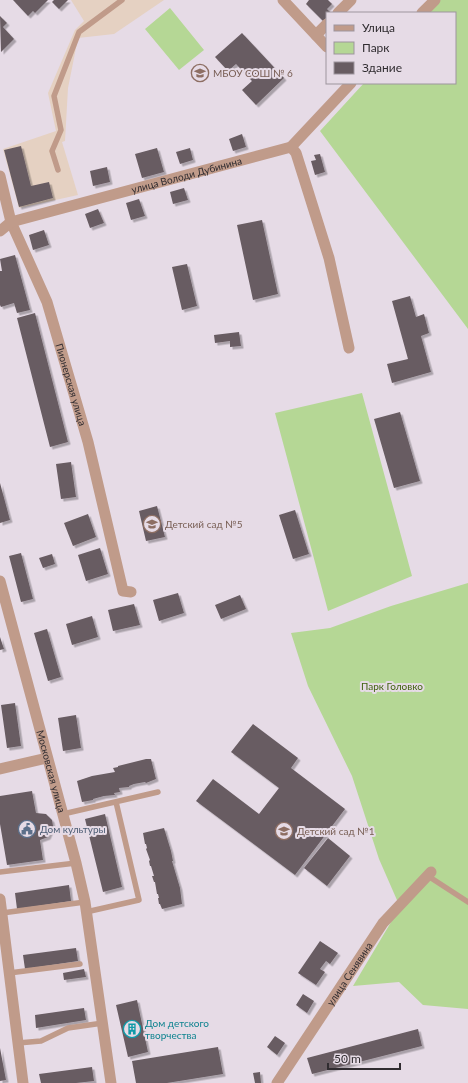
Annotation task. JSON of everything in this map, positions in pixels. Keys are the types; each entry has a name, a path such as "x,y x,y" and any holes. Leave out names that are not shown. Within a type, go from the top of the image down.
{"street":[{"path":"283,0 326,46"},
{"path":"339,12 352,0"},
{"path":"423,12 435,0"},
{"path":"316,35 326,25"},
{"path":"349,348 329,258 296,154 291,147 350,84"},
{"name":"улица Володи Дубинина","path":"0,231 11,222 291,147"},
{"name":"Пионерская улица","path":"0,176 11,222 48,302 88,442 123,591 131,592"},
{"name":"Московская улица","path":"1,587 76,863 86,907 111,1083"},
{"path":"0,769 47,758"},
{"name":"улица Сенявина","path":"277,1083 383,923 429,874"},
{"path":"0,899 23,1083"}],"lane":[{"path":"58,170 52,151 61,130 54,96 79,32 122,0"},
{"path":"62,814 158,792"},
{"path":"2,912 86,907 139,900 116,802"},
{"path":"0,872 76,863"},
{"path":"429,874 468,902"},
{"path":"9,973 80,964"},
{"path":"18,1043 41,1041 68,1028 103,1023"}],"shaded area":[{"path":"71,0 164,0 114,34 78,38 68,88 65,141 62,142 78,195 19,208 3,149 56,131 48,93 75,30 84,21"}],"green space":[{"path":"440,0 468,0 468,329 320,131 363,84 456,84 456,12 429,12"},
{"path":"170,8 204,50 179,70 145,29"},
{"path":"362,393 412,576 328,611 275,413"},
{"name":"Парк Головко","path":"468,583 468,1009 423,1005 399,982 353,986 400,907 379,859 352,776 308,686 291,633 330,628 391,606"}],"building":[{"path":"13,0 48,0 35,13 33,11 28,16"},
{"path":"54,0 68,0 59,9 52,2"},
{"path":"309,0 328,0 332,4 327,9 330,12 326,12 326,18 323,21 306,4"},
{"path":"0,16 7,23 3,27 14,39 1,52"},
{"path":"242,33 284,78 256,105 242,90 252,81 236,64 228,71 215,57"},
{"path":"242,134 246,147 233,151 229,139"},
{"path":"21,146 31,186 49,182 53,198 19,207 4,150"},
{"path":"157,148 164,172 142,178 135,154"},
{"path":"190,148 193,160 180,164 176,152"},
{"path":"320,154 325,172 315,175 311,161 316,160 314,155"},
{"path":"107,167 110,182 93,186 90,171"},
{"path":"184,188 188,200 173,204 170,192"},
{"path":"139,199 145,216 131,220 126,203"},
{"path":"98,209 104,223 90,228 85,214"},
{"path":"262,220 278,294 253,300 237,225"},
{"path":"44,230 49,245 33,250 29,235"},
{"path":"15,255 30,310 17,313 14,303 1,307 0,305 0,271 2,271 0,259"},
{"path":"187,264 197,306 182,310 172,267"},
{"path":"410,296 416,317 424,314 429,333 421,336 431,372 392,383 387,364 408,359 392,301"},
{"path":"35,313 68,442 50,447 17,318"},
{"path":"239,332 241,346 230,347 230,341 215,343 214,335"},
{"path":"400,412 420,481 394,488 374,419"},
{"path":"71,462 76,497 61,499 56,464"},
{"path":"0,483 10,520 0,523"},
{"name":"Детский сад №5","path":"157,506 165,537 146,541 139,511"},
{"path":"295,510 309,554 293,559 279,515"},
{"path":"88,514 96,537 73,546 64,523"},
{"path":"100,548 108,574 86,581 78,555"},
{"path":"21,553 33,599 21,602 9,556"},
{"path":"52,554 55,564 43,568 39,558"},
{"path":"178,593 184,613 159,621 153,600"},
{"path":"240,595 246,609 221,619 215,605"},
{"path":"134,604 140,625 113,631 108,610"},
{"path":"92,616 98,637 72,645 66,624"},
{"path":"47,629 61,677 48,681 34,633"},
{"path":"0,637 4,649 0,650"},
{"path":"15,703 21,746 7,748 1,705"},
{"path":"76,715 81,748 63,751 58,718"},
{"path":"253,724 298,758 291,768 345,809 295,875 196,801 213,779 259,814 279,788 231,752"},
{"path":"151,759 156,779 146,783 134,784 129,787 119,788 120,792 114,793 115,795 104,796 82,802 77,781 92,776 115,772 113,768"},
{"name":"Дом культуры","path":"32,791 36,813 46,814 52,820 53,826 48,837 40,840 43,860 7,865 0,824 0,796"},
{"path":"105,814 122,887 103,892 85,819"},
{"path":"164,828 180,888 182,904 162,909 159,904 155,882 152,876 154,876 150,866 150,860 143,833"},
{"path":"328,838 350,856 327,886 304,868"},
{"path":"69,885 71,901 17,909 15,893"},
{"path":"320,941 338,953 330,964 326,961 320,969 325,972 316,985 298,973"},
{"path":"76,948 78,961 25,969 23,955"},
{"path":"84,969 86,977 64,980 63,973"},
{"path":"303,994 314,1001 307,1013 296,1005"},
{"name":"Дом детского творчества","path":"137,1000 148,1052 128,1057 116,1005"},
{"path":"84,1008 86,1020 36,1028 35,1015"},
{"path":"418,1029 422,1046 312,1074 307,1058"},
{"path":"275,1036 285,1043 277,1055 267,1047"},
{"path":"218,1047 223,1074 167,1083 136,1083 132,1061"},
{"path":"0,1048 6,1080 0,1081"},
{"path":"92,1067 94,1081 76,1083 41,1083 39,1074"},
{"path":"260,1072 261,1083 255,1083 253,1073"}],"place":[{"name":"МБОУ СОШ № 6","path":"200,73"},
{"name":"Детский сад №5","path":"152,524"},
{"name":"Дом культуры","path":"27,829"},
{"name":"Детский сад №1","path":"284,831"},
{"name":"Дом детского творчества","path":"132,1029"}]}
